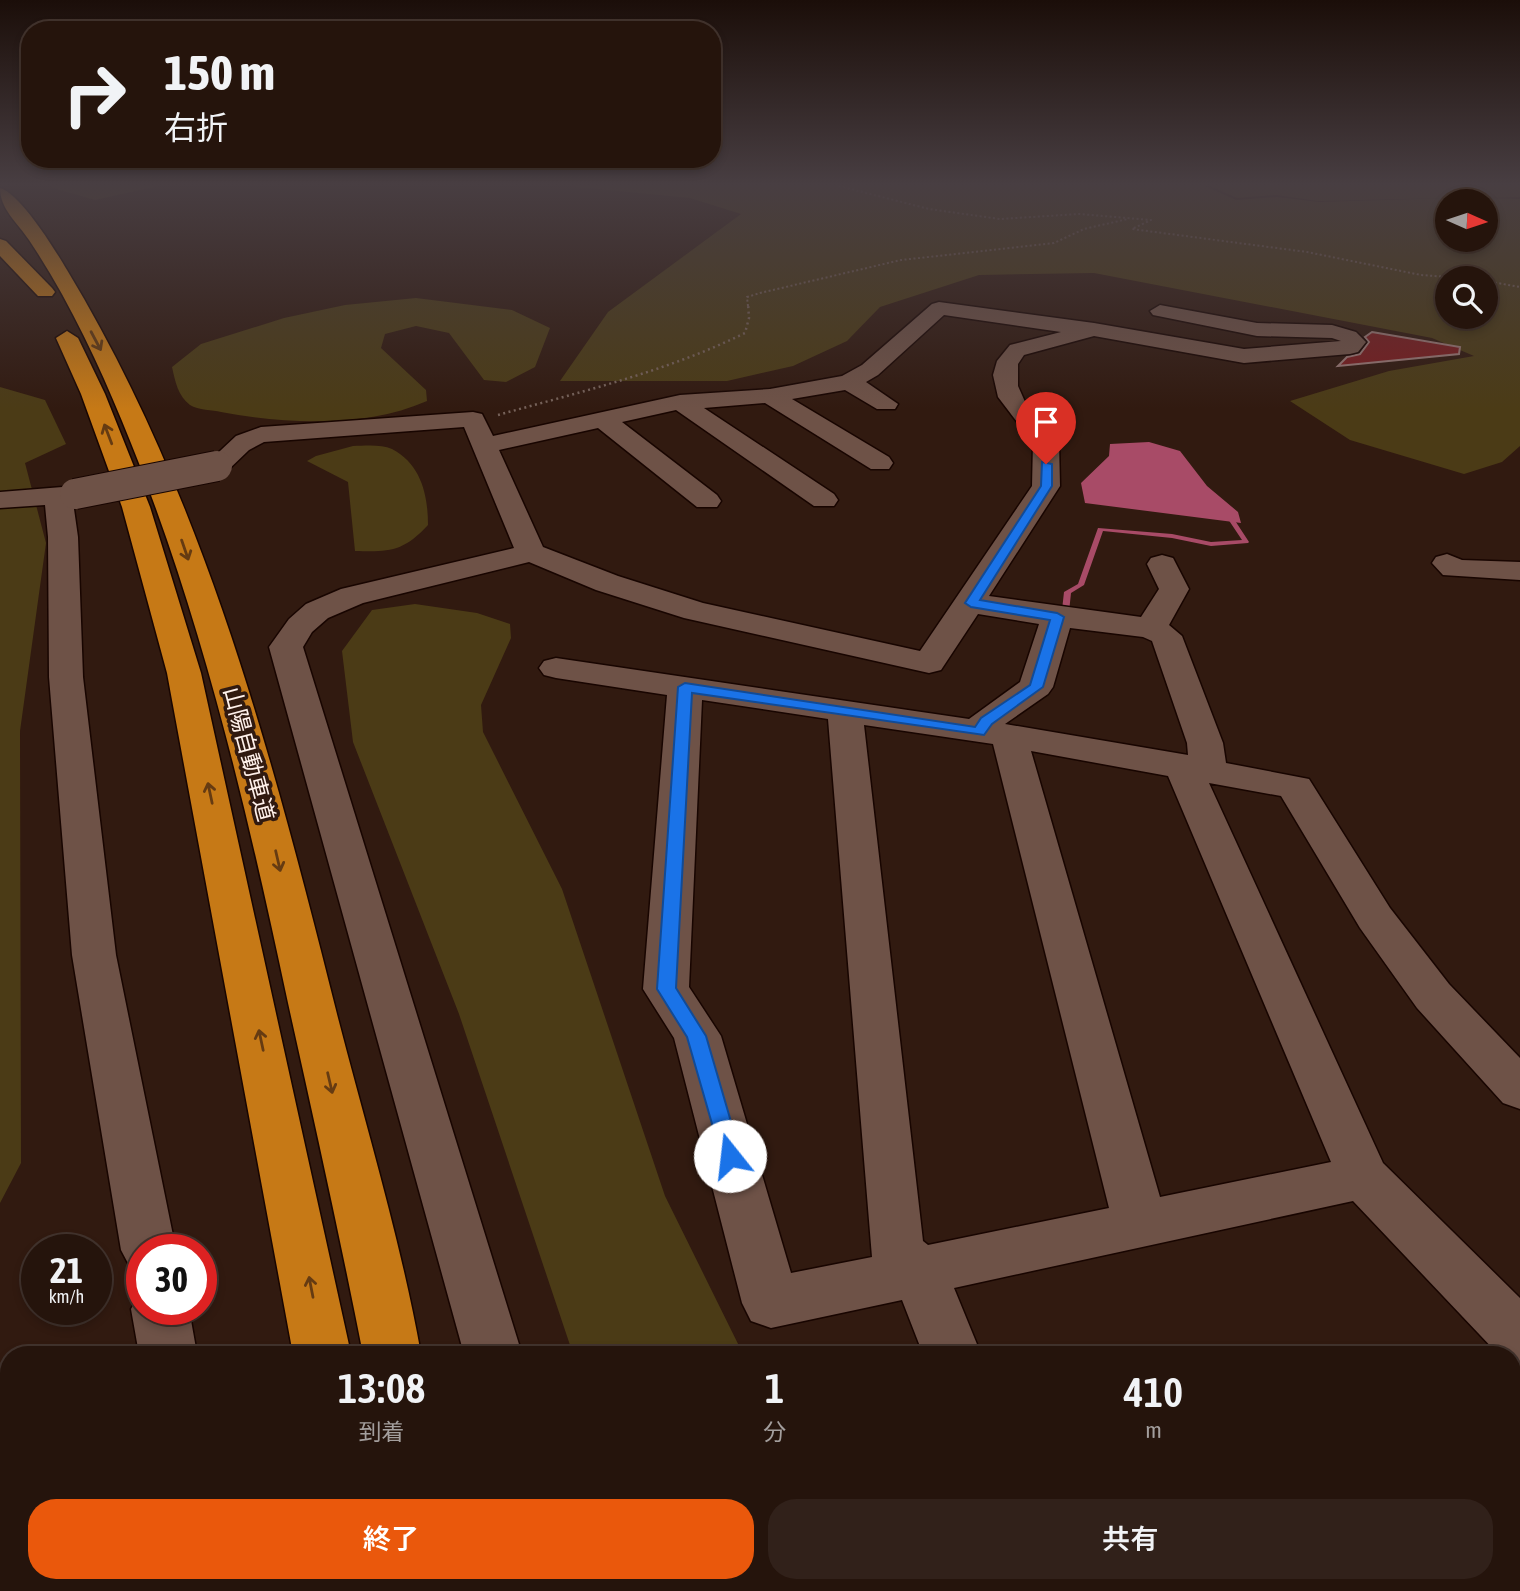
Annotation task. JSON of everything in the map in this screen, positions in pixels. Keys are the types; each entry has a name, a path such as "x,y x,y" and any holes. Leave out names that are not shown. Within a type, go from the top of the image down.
{"highway":[{"path":"15,260 45,292"},
{"name":"山陽自動車道","path":"25,260 45,292 93,394 136,508 184,673 321,1346"},
{"name":"山陽自動車道","path":"52,260 122,390 167,500 225,665 276,851 390,1346"}],"street":[{"path":"487,445 680,402 770,396 849,382 870,370 939,308 1094,329 1256,356 1350,347 1355,342 1331,331 1286,332 1160,311"},
{"path":"491,1346 286,647 300,626 317,611 352,596 531,553 596,579 695,611 929,663 1046,486 1046,442 1016,407 1006,390 1006,366 1014,351 1023,347 1077,336 1094,329"},
{"path":"849,382 886,404"},
{"path":"770,396 880,463"},
{"path":"680,402 824,500"},
{"path":"0,500 67,496 217,466 228,461 244,439 261,435 473,419 487,445 531,553"},
{"path":"602,419 707,501"},
{"path":"67,496 63,537 66,677 94,955 146,1234"},
{"path":"1151,628 1174,589 1162,564"},
{"path":"1447,564 1454,569 1520,571"},
{"path":"971,603 1151,628 1166,636 1205,743 1195,767 1363,1177 1520,1336"},
{"path":"1057,617 1036,687 986,721 994,734 1140,1223"},
{"path":"556,668 994,734 1195,767 1295,787 1375,918 1433,996 1520,1090"},
{"path":"685,687 666,989 697,1036 771,1303 1363,1177"},
{"path":"845,712 897,1251 919,1272 949,1346"},
{"path":"163,1325 167,1346"}],"path":[{"path":"473,419 595,388 721,345 745,333 749,318 747,297 900,260"},
{"path":"1348,260 1435,276"},
{"path":"1498,283 1520,287"}],"shaded area":[{"path":"678,260 1520,260 1520,446 1502,462 1464,474 1350,440 1290,401 1389,371 1474,356 1432,338 1094,273 979,275 880,307 847,341 793,366 727,381 560,381 608,312"},
{"path":"416,298 512,310 550,328 535,367 506,382 484,380 449,333 416,326 385,334 381,348 426,390 427,401 403,410 352,420 272,419 197,408 186,401 178,388 172,367 201,344 284,318 345,305"},
{"path":"0,387 45,400 66,444 25,463 46,543 20,731 21,1163 0,1203"},
{"path":"1149,442 1180,451 1207,486 1238,512 1241,523 1085,503 1081,483 1109,456 1110,444"},
{"path":"353,446 388,447 402,455 416,472 424,492 428,525 411,541 386,550 355,551 348,482 307,461"},
{"path":"415,604 477,613 510,624 511,638 481,705 483,732 562,889 665,1196 739,1346 570,1346 459,1014 353,742 342,651 372,610"}],"building":[{"path":"1372,332 1460,347 1459,354 1338,366 1347,357 1360,354 1369,342 1365,337"}],"waterway":[{"path":"1066,610 1068,592 1081,585 1100,529 1172,536 1211,544 1246,542 1229,516"}],"route":[{"path":"730,1156 697,1036 666,989 685,687 979,732 986,721 1036,687 1057,617 971,603 1046,486 1046,464"}]}
